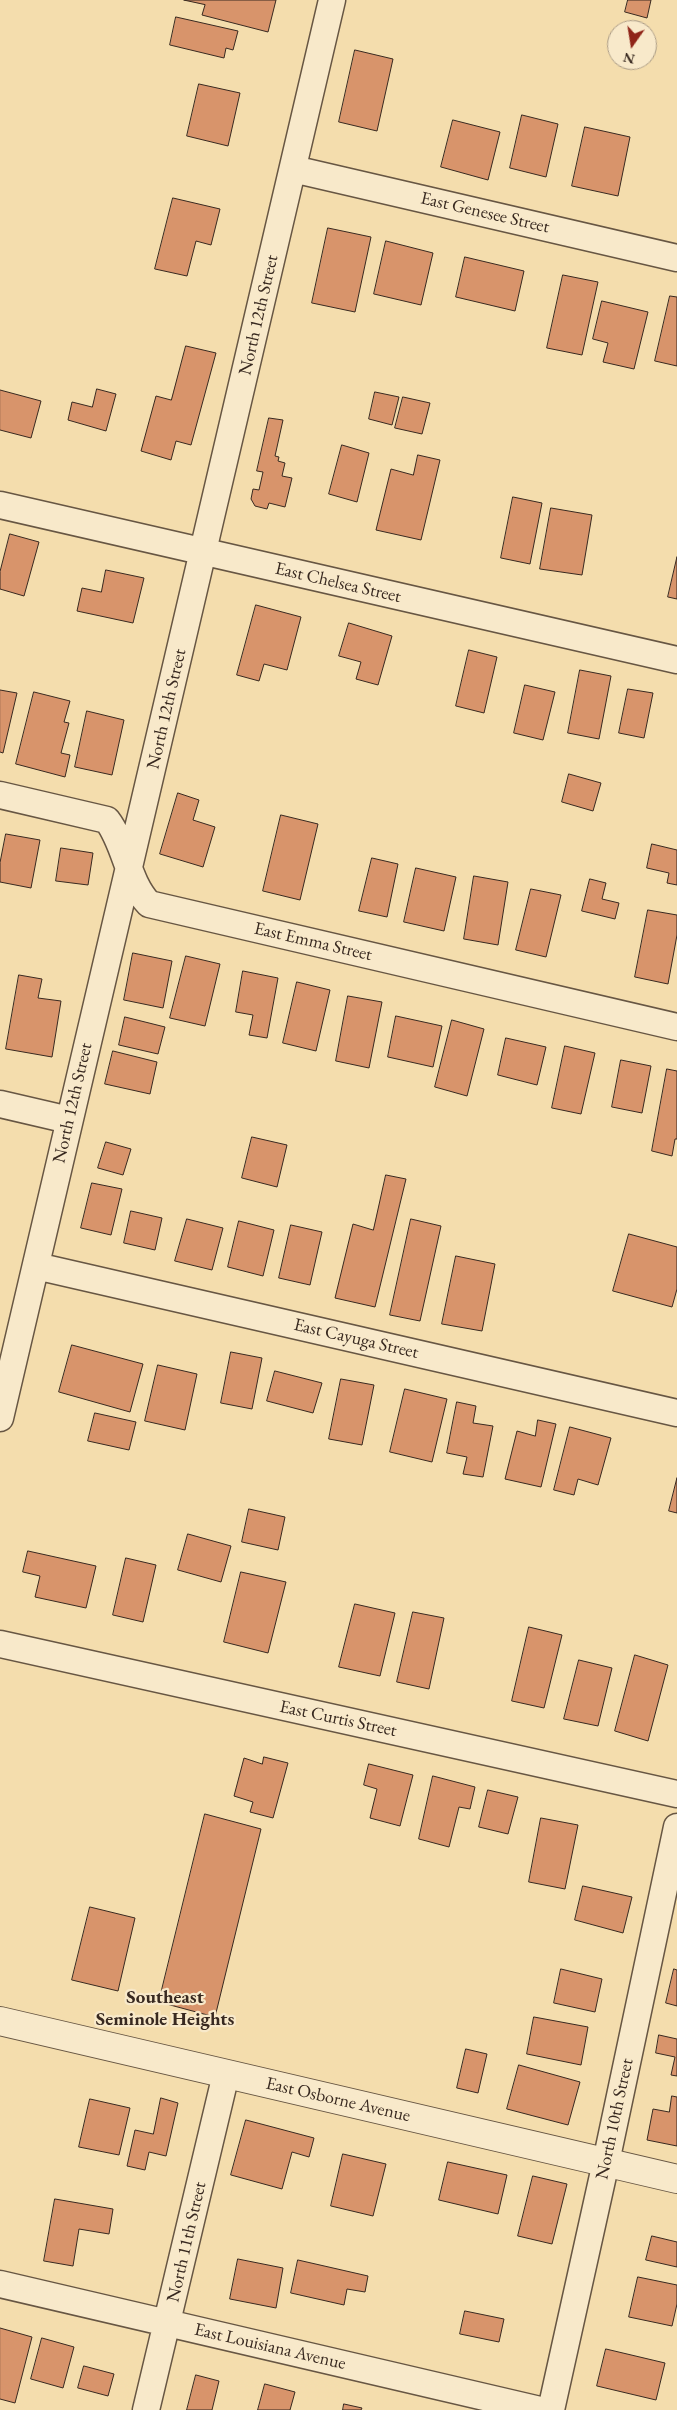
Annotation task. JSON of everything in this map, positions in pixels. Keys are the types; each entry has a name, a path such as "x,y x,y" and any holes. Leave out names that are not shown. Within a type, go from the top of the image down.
{"street":[{"name":"North 12th Street","path":"1,1412 294,169 332,0"},
{"name":"East Genesee Street","path":"294,169 677,258"},
{"name":"East Chelsea Street","path":"0,505 677,660"},
{"name":"East Emma Street","path":"0,795 107,820 117,834 129,870 141,895 149,904 677,1027"},
{"path":"0,1104 69,1120"},
{"name":"East Cayuga Street","path":"36,1266 677,1413"},
{"name":"East Curtis Street","path":"0,1644 677,1794"},
{"name":"North 10th Street","path":"551,2410 677,1827"},
{"name":"East Osborne Avenue","path":"0,2021 677,2179"},
{"name":"North 11th Street","path":"146,2410 226,2074"},
{"name":"East Louisiana Avenue","path":"0,2284 540,2410"}],"building":[{"path":"184,0 276,0 268,32 202,15 205,5"},
{"path":"628,0 651,0 647,18 625,12"},
{"path":"176,17 238,31 233,50 226,48 224,58 170,45"},
{"path":"355,50 393,59 377,131 339,122"},
{"path":"199,84 240,93 228,146 187,136"},
{"path":"522,115 558,124 546,177 510,168"},
{"path":"453,120 500,132 488,180 441,167"},
{"path":"585,127 630,137 618,196 572,186"},
{"path":"173,198 220,209 211,245 196,241 187,276 155,269"},
{"path":"328,228 371,237 355,312 312,303"},
{"path":"386,241 433,253 421,305 374,294"},
{"path":"465,257 524,271 515,311 456,297"},
{"path":"563,275 598,282 582,355 547,348"},
{"path":"670,296 677,297 677,366 655,361"},
{"path":"602,301 648,312 634,369 603,362 608,343 593,339"},
{"path":"186,346 216,353 191,445 176,441 171,460 141,451 156,396 171,400"},
{"path":"97,389 116,394 106,431 68,420 72,402 92,407"},
{"path":"0,390 41,401 31,438 0,430"},
{"path":"375,392 399,397 392,425 369,419"},
{"path":"403,397 430,403 422,434 395,428"},
{"path":"269,418 283,420 275,456 279,457 278,461 285,463 282,476 292,478 285,507 269,503 267,509 255,506 251,499 253,489 259,490 263,472 257,471"},
{"path":"342,445 369,453 357,502 329,494"},
{"path":"418,455 440,460 421,540 376,530 391,469 413,475"},
{"path":"513,497 542,503 530,564 501,558"},
{"path":"551,508 592,515 582,575 540,569"},
{"path":"10,534 39,542 24,596 0,589 0,572"},
{"path":"677,557 677,599 668,597"},
{"path":"106,570 144,578 133,623 77,611 82,588 101,592"},
{"path":"256,605 301,617 287,670 264,664 259,681 237,675"},
{"path":"349,623 392,636 378,685 356,679 361,662 339,656"},
{"path":"469,650 497,657 484,713 456,706"},
{"path":"580,670 611,676 599,739 568,733"},
{"path":"525,685 555,692 543,740 514,733"},
{"path":"628,689 653,693 644,738 619,733"},
{"path":"0,690 17,693 3,753 0,752"},
{"path":"34,692 70,701 64,722 69,723 61,753 70,755 65,777 16,764"},
{"path":"87,711 124,720 112,775 75,767"},
{"path":"569,774 601,783 593,811 562,802"},
{"path":"178,793 199,800 193,820 215,827 203,867 160,854"},
{"path":"281,815 318,824 300,900 263,891"},
{"path":"6,834 40,840 31,888 0,882 0,863"},
{"path":"652,844 677,850 677,885 667,883 669,873 647,868"},
{"path":"61,848 93,853 88,885 56,881"},
{"path":"372,858 398,864 387,917 359,911"},
{"path":"416,868 456,877 444,931 404,922"},
{"path":"474,876 508,882 498,945 464,939"},
{"path":"590,879 606,883 602,899 619,903 615,919 582,911"},
{"path":"531,889 561,895 546,957 516,950"},
{"path":"648,910 677,915 677,935 668,984 635,977"},
{"path":"133,953 172,961 163,1008 124,1000"},
{"path":"186,956 220,964 205,1026 170,1018"},
{"path":"243,971 278,978 267,1038 249,1035 253,1015 236,1012"},
{"path":"19,975 42,979 38,998 61,1001 52,1057 6,1049"},
{"path":"297,982 330,990 316,1051 283,1043"},
{"path":"348,996 382,1002 369,1068 336,1061"},
{"path":"396,1016 442,1026 433,1067 388,1057"},
{"path":"125,1017 165,1027 158,1054 119,1045"},
{"path":"452,1020 484,1029 467,1096 435,1087"},
{"path":"506,1038 546,1047 537,1085 498,1075"},
{"path":"565,1046 595,1053 581,1114 552,1108"},
{"path":"113,1051 157,1062 150,1094 105,1084"},
{"path":"621,1060 651,1066 642,1113 612,1107"},
{"path":"667,1069 677,1071 677,1139 675,1139 672,1156 652,1151"},
{"path":"252,1137 287,1145 277,1187 242,1178"},
{"path":"106,1142 131,1149 123,1175 98,1168"},
{"path":"386,1175 406,1179 375,1307 335,1298 353,1224 373,1230"},
{"path":"92,1183 122,1189 111,1235 81,1228"},
{"path":"131,1211 162,1218 155,1250 124,1243"},
{"path":"187,1219 223,1228 212,1270 175,1261"},
{"path":"411,1219 441,1226 420,1321 390,1315"},
{"path":"239,1221 274,1230 263,1276 228,1267"},
{"path":"291,1225 322,1232 310,1285 279,1278"},
{"path":"629,1234 677,1247 677,1289 672,1307 613,1291"},
{"path":"456,1256 495,1264 482,1331 442,1324"},
{"path":"72,1345 143,1364 130,1412 59,1392"},
{"path":"231,1352 262,1358 252,1409 221,1403"},
{"path":"158,1365 197,1374 185,1430 145,1421"},
{"path":"275,1371 322,1383 313,1413 267,1401"},
{"path":"341,1379 374,1385 362,1445 329,1439"},
{"path":"405,1389 447,1399 432,1462 390,1452"},
{"path":"457,1402 476,1406 473,1423 493,1426 483,1477 463,1474 467,1457 447,1453"},
{"path":"95,1413 136,1422 129,1450 88,1441"},
{"path":"538,1420 556,1424 541,1487 505,1479 517,1431 535,1436"},
{"path":"570,1427 611,1438 598,1485 578,1479 574,1495 554,1490"},
{"path":"677,1478 677,1513 669,1511"},
{"path":"249,1509 285,1517 278,1550 242,1542"},
{"path":"188,1534 231,1546 221,1582 178,1570"},
{"path":"28,1551 96,1566 86,1608 35,1597 40,1576 23,1572"},
{"path":"126,1558 156,1565 143,1622 113,1615"},
{"path":"241,1572 286,1582 268,1653 224,1642"},
{"path":"355,1604 395,1613 380,1676 339,1667"},
{"path":"413,1612 444,1618 429,1689 397,1682"},
{"path":"529,1627 562,1635 544,1708 512,1701"},
{"path":"635,1655 668,1665 648,1741 615,1731"},
{"path":"579,1660 612,1668 598,1726 564,1719"},
{"path":"264,1757 288,1763 273,1818 250,1812 253,1802 234,1796 244,1758 262,1764"},
{"path":"369,1764 413,1775 400,1826 370,1818 377,1789 364,1785"},
{"path":"433,1776 475,1787 470,1809 459,1807 449,1847 419,1839"},
{"path":"488,1790 518,1797 508,1834 479,1827"},
{"path":"205,1814 261,1829 215,2017 159,2002"},
{"path":"541,1818 578,1825 565,1889 529,1882"},
{"path":"583,1886 632,1897 623,1933 575,1920"},
{"path":"90,1907 135,1918 118,1991 72,1980"},
{"path":"561,1969 602,1979 595,2012 554,2003"},
{"path":"674,1969 677,1970 677,2006 666,2003"},
{"path":"534,2017 588,2027 581,2065 527,2054"},
{"path":"659,2035 677,2039 677,2076 671,2075 675,2057 656,2053"},
{"path":"466,2049 487,2054 478,2093 457,2088"},
{"path":"519,2065 580,2082 568,2125 507,2109"},
{"path":"672,2096 677,2097 677,2146 647,2140 653,2109 669,2112"},
{"path":"161,2098 178,2103 166,2156 149,2152 145,2170 127,2166 135,2130 153,2134"},
{"path":"90,2099 130,2108 119,2155 79,2147"},
{"path":"246,2120 314,2138 309,2157 292,2152 282,2189 231,2175"},
{"path":"343,2154 386,2164 373,2216 331,2206"},
{"path":"448,2162 507,2175 498,2214 439,2200"},
{"path":"533,2176 567,2184 552,2244 518,2236"},
{"path":"55,2199 113,2209 109,2234 79,2229 73,2266 44,2261"},
{"path":"652,2236 677,2242 677,2267 646,2260"},
{"path":"238,2259 283,2268 276,2308 230,2299"},
{"path":"298,2260 368,2276 365,2292 347,2289 344,2305 291,2293"},
{"path":"638,2277 677,2285 677,2304 672,2326 629,2317"},
{"path":"465,2311 504,2319 499,2342 460,2334"},
{"path":"0,2328 32,2337 15,2403 0,2399"},
{"path":"42,2338 74,2347 63,2388 31,2379"},
{"path":"606,2349 665,2363 656,2400 597,2386"},
{"path":"84,2366 114,2374 108,2396 78,2388"},
{"path":"196,2375 219,2381 212,2410 187,2410"},
{"path":"265,2384 295,2392 290,2410 258,2410"},
{"path":"344,2404 362,2408 361,2410 343,2410"}],"district":[{"name":"Southeast Seminole Heights","path":"165,2009"}]}
